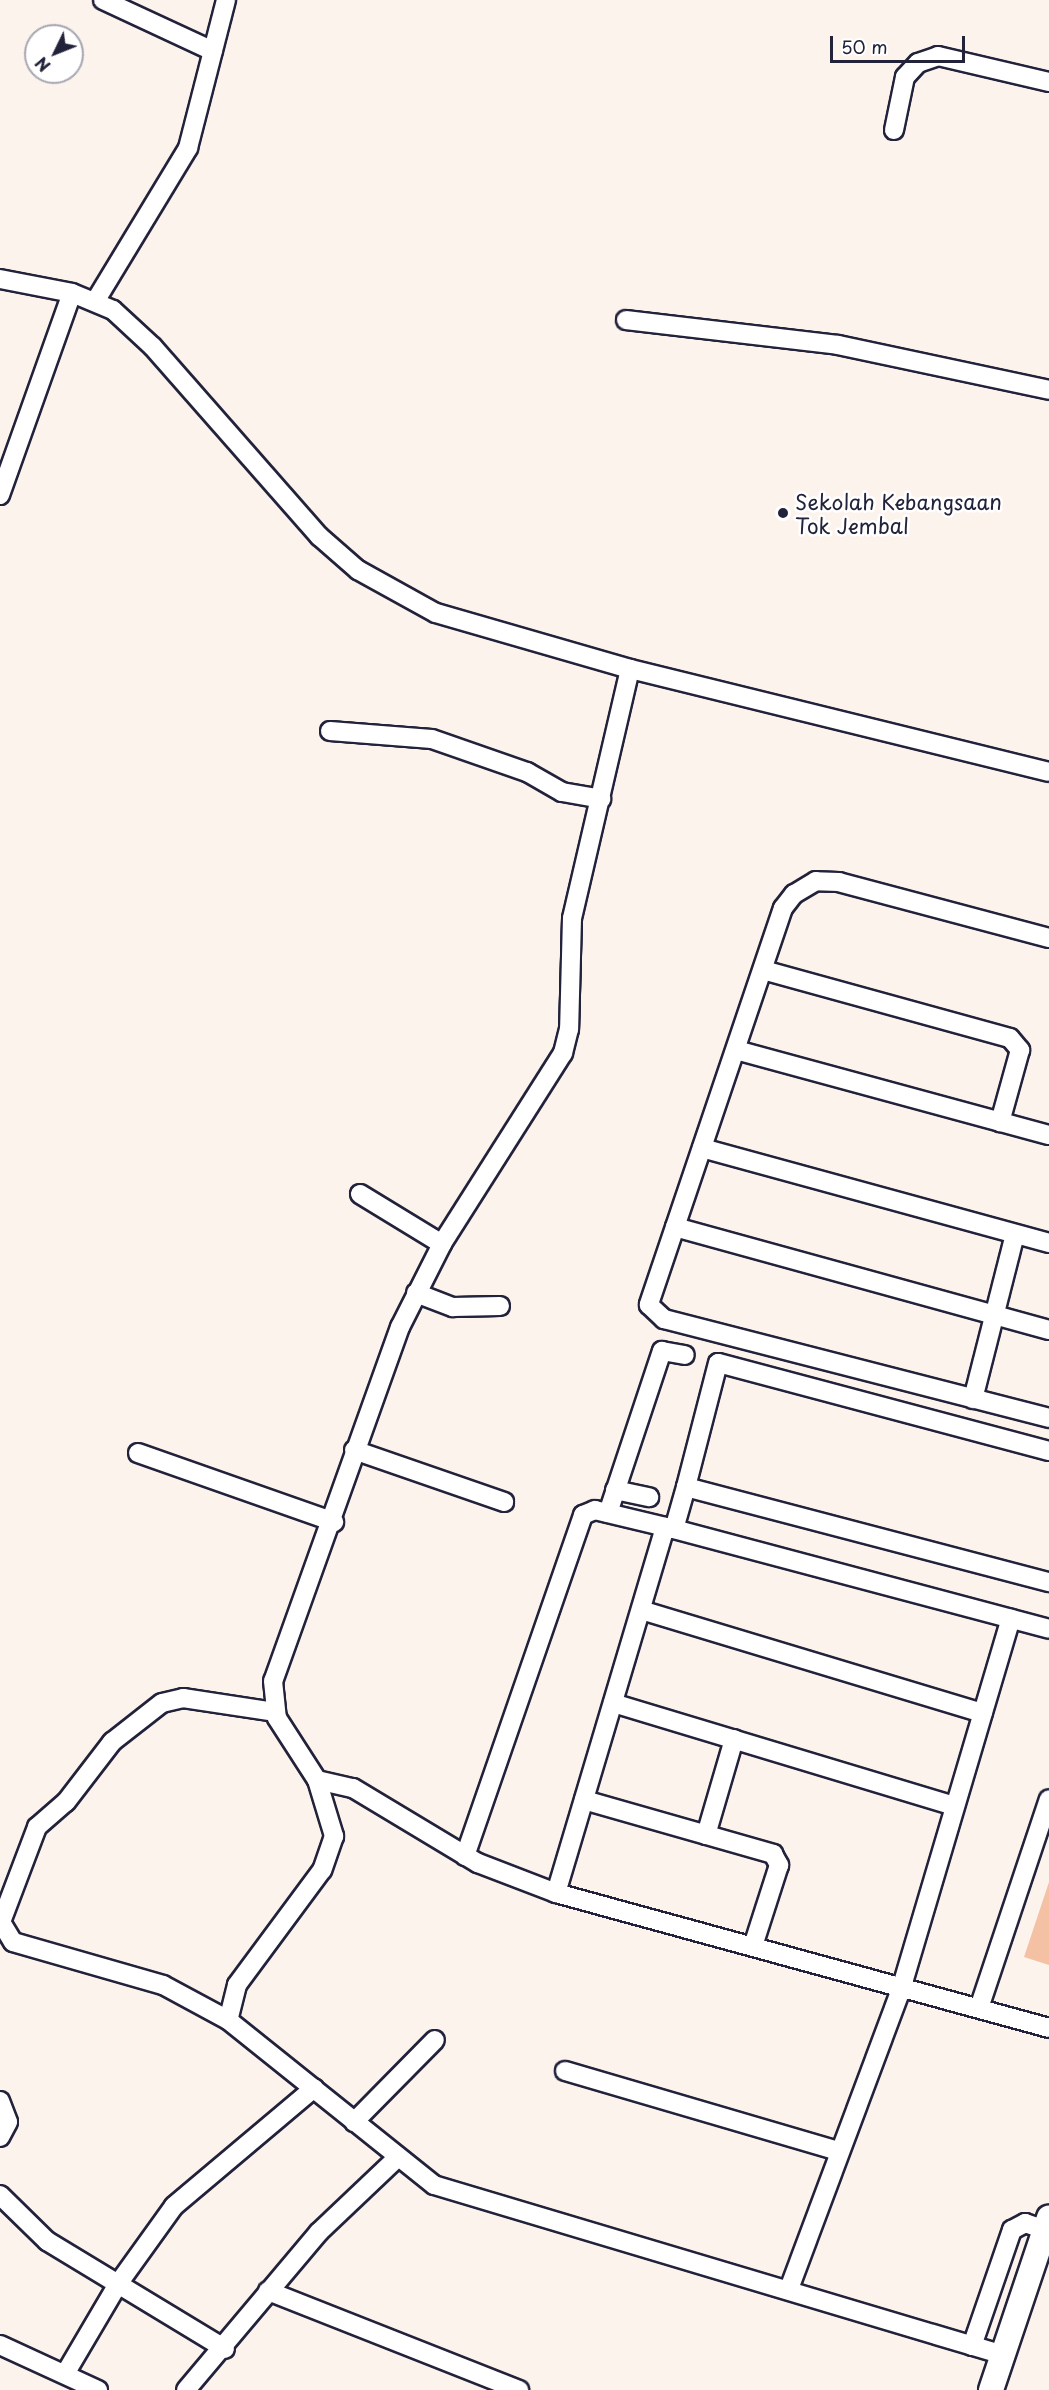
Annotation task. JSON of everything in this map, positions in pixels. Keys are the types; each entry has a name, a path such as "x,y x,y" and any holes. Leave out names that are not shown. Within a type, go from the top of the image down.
{"main road":[{"path":"991,2390 1045,2238"}],"street":[{"path":"103,0 213,51"},
{"path":"96,300 188,148 226,0"},
{"path":"894,130 905,77 918,63 938,56 992,64 1049,82"},
{"path":"0,279 96,300 132,326 319,536 358,570 436,613 630,669 1049,771"},
{"path":"0,495 72,293"},
{"path":"626,320 838,345 1049,390"},
{"path":"228,2020 237,1985 332,1852 334,1823 317,1780 276,1712 273,1681 334,1522 354,1450 417,1293 442,1244 563,1053 569,1029 572,918 630,669"},
{"path":"330,731 432,739 527,772 562,792 601,799"},
{"path":"1049,938 839,882 816,881 783,908 650,1305 664,1319 1049,1418"},
{"path":"763,970 1010,1038 1020,1050 1000,1122"},
{"path":"736,1050 1049,1135"},
{"path":"702,1148 1049,1243"},
{"path":"360,1194 442,1244"},
{"path":"675,1227 1049,1330"},
{"path":"973,1399 1015,1234"},
{"path":"417,1293 453,1307 500,1306"},
{"path":"608,1513 662,1351 685,1355"},
{"path":"556,1893 641,1610 686,1486 718,1363 1049,1451"},
{"path":"354,1450 504,1502"},
{"path":"138,1453 334,1522"},
{"path":"686,1486 1049,1582"},
{"path":"615,1490 649,1497"},
{"path":"465,1856 583,1515 608,1513 670,1528 1049,1629"},
{"path":"641,1610 983,1713"},
{"path":"789,2289 902,1986 1011,1619"},
{"path":"276,1712 172,1698 112,1742 66,1802 37,1827 5,1909 2,1934 13,1942 163,1985 228,2020 397,2158 434,2185 469,2200 789,2289 1003,2355"},
{"path":"613,1703 955,1806"},
{"path":"706,1835 734,1739"},
{"path":"317,1780 353,1788 465,1856 556,1893 1049,2028"},
{"path":"979,2008 1044,1830 1049,1799"},
{"path":"584,1800 773,1854 779,1865 753,1946"},
{"path":"354,2122 435,2040"},
{"path":"565,2071 839,2151"},
{"path":"65,2374 118,2284 174,2206 314,2088"},
{"path":"0,2101 8,2122 0,2137"},
{"path":"186,2390 225,2349 268,2291 319,2232 397,2158"},
{"path":"0,2195 47,2241 225,2349"},
{"path":"972,2346 1012,2230 1025,2223 1045,2238"},
{"path":"268,2291 519,2390"},
{"path":"0,2345 98,2390"}],"building":[{"path":"1049,1882 1049,1965 1024,1957"}],"place":[{"name":"Sekolah Kebangsaan Tok Jembal","path":"783,513"}]}
